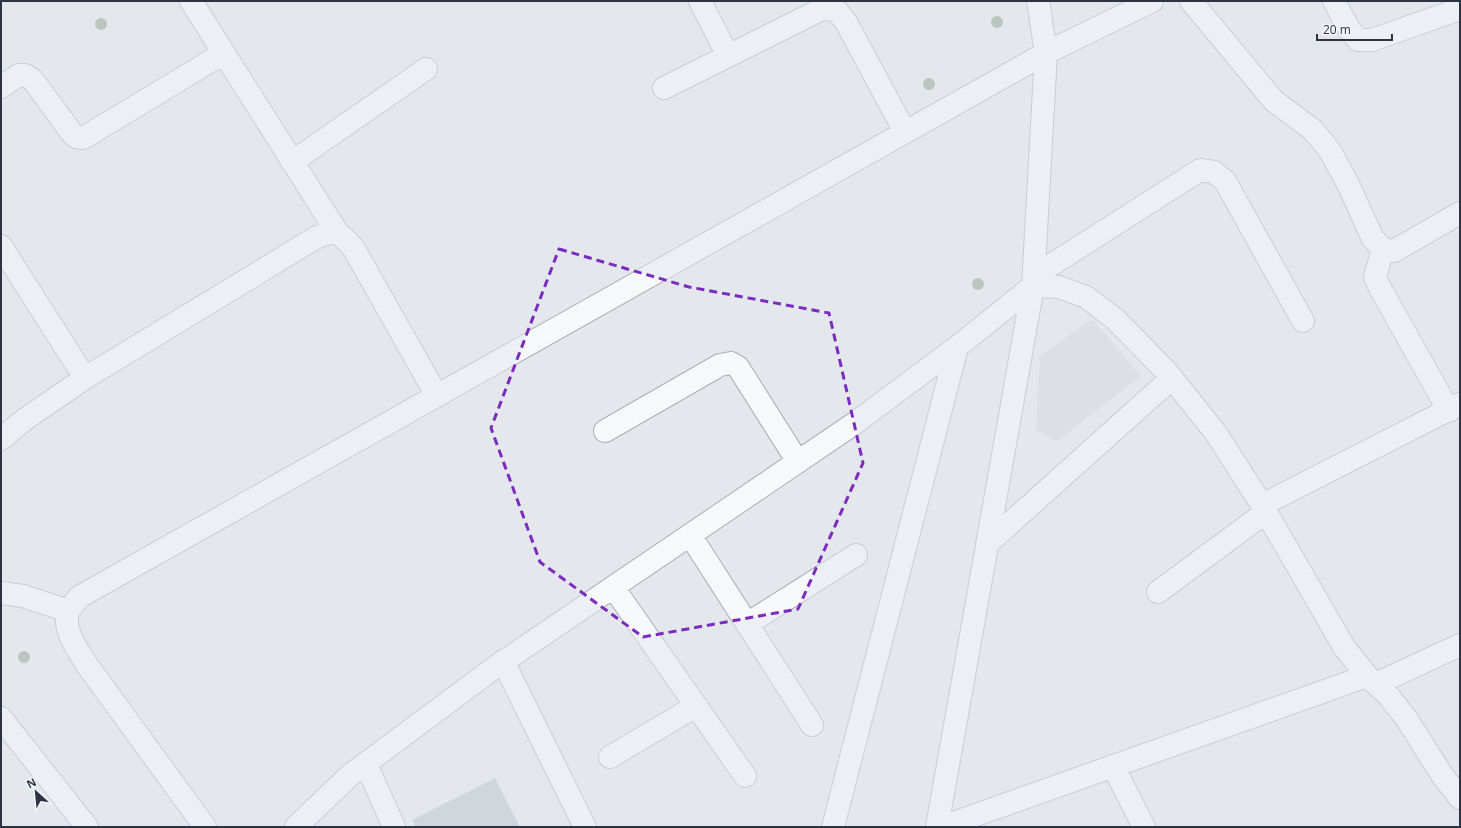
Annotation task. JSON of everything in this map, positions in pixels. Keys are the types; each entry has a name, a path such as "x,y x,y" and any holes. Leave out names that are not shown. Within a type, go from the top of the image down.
{"street":[{"path":"191,1 337,232 354,248 437,396"},
{"path":"700,1 728,56"},
{"path":"937,827 988,544 1033,281 1046,53 1038,1"},
{"path":"205,827 86,665 71,640 68,624 69,610 79,597 1046,53 1152,1"},
{"path":"1191,1 1274,101 1313,130 1330,151 1348,184 1373,239 1383,248 1394,251 1460,213"},
{"path":"1334,1 1349,29 1358,40 1372,40 1460,9"},
{"path":"664,88 822,9 836,10 846,22 905,132"},
{"path":"1,87 19,75 25,75 33,80 71,132 76,137 83,138 224,53"},
{"path":"292,162 426,69"},
{"path":"296,827 349,776 502,661 855,424 957,347 1033,281 1200,170 1214,172 1225,181 1303,321"},
{"path":"1,439 24,420 85,378 316,237 326,233 337,232"},
{"path":"1158,592 1264,509 1454,408 1380,288 1375,277 1383,248"},
{"path":"3,254 85,378"},
{"path":"1033,281 1060,287 1086,296 1115,319 1172,378 1215,432 1264,509 1344,647 1371,680 1387,694 1406,718 1442,776 1460,798"},
{"path":"834,827 957,347"},
{"path":"605,431 720,364 731,363 738,367 798,462"},
{"path":"988,544 1172,378"},
{"path":"690,535 812,725"},
{"path":"747,624 856,555"},
{"path":"613,587 745,776"},
{"path":"1,593 23,596 69,610"},
{"path":"942,827 1113,766 1371,680 1460,644"},
{"path":"502,661 584,827"},
{"path":"610,757 696,706"},
{"path":"1,718 87,827"},
{"path":"366,764 394,827"},
{"path":"1113,766 1144,827"}],"highlighted area":[{"path":"559,249 689,287 829,313 863,463 798,609 643,637 540,562 491,428"}],"shaded area":[{"path":"1092,319 1141,376 1057,441 1036,430 1040,356"}],"building":[{"path":"495,778 520,827 416,827 412,820"}]}
